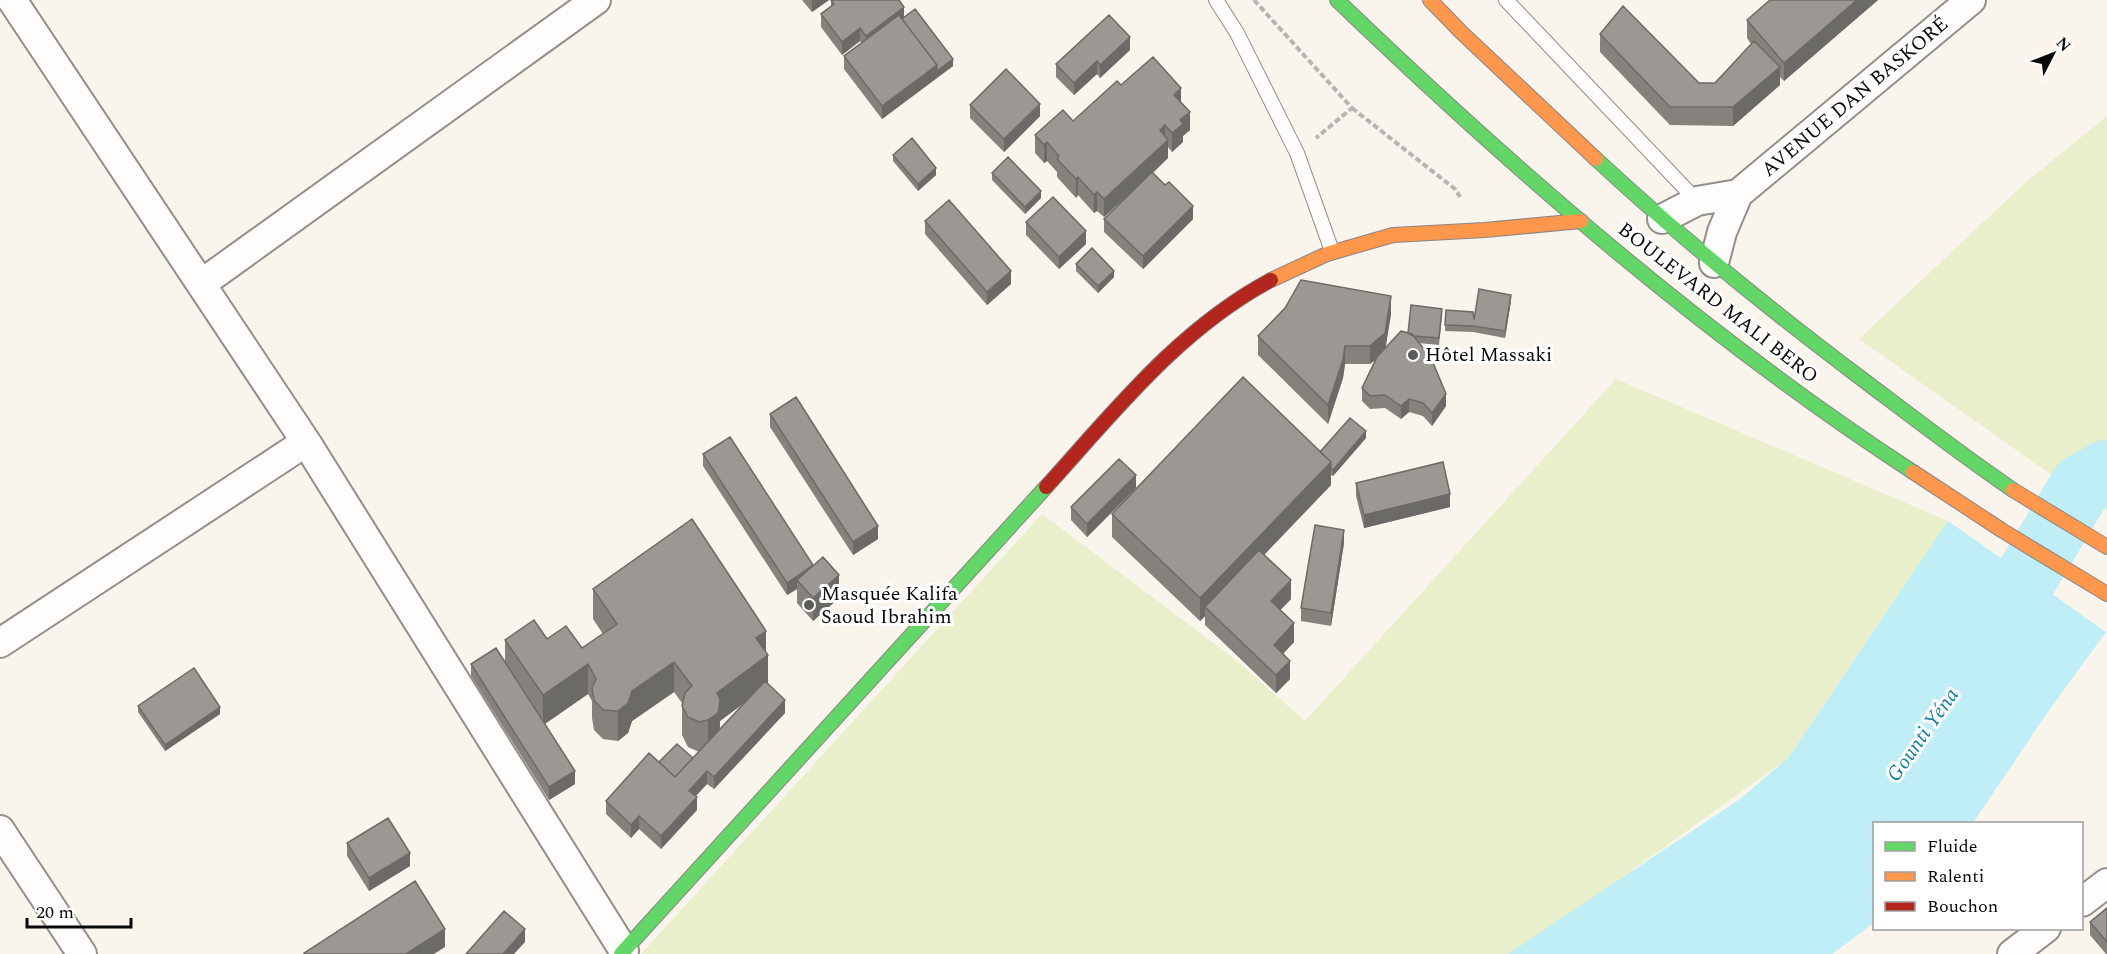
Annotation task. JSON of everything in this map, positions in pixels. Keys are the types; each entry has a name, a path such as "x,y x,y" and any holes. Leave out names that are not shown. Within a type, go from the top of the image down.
{"main road":[{"name":"BOULEVARD MALI BERO","path":"1337,0 1416,78 1581,220 1705,322 1903,465 2003,532 2107,594"},
{"name":"BOULEVARD MALI BERO","path":"1430,0 1461,32 1662,219 1714,263 1816,345 1932,433 2020,493 2107,547"},
{"path":"622,952 1155,366 1224,308 1274,277 1332,251 1393,235 1483,230 1581,220"}],"street":[{"path":"201,284 596,0"},
{"name":"AVENUE DAN BASKORÉ","path":"1714,263 1722,232 1738,194 1971,0"},
{"path":"11,12 201,284 306,442 622,952"},
{"path":"1662,219 1697,201 1738,194"},
{"path":"0,644 306,442"},
{"path":"0,830 82,954"},
{"path":"2083,901 2107,883"}],"lane":[{"path":"1216,0 1237,33 1297,153 1332,251"},
{"path":"1506,0 1697,201"}],"path":[{"path":"1254,0 1352,108 1455,189 1483,230"},
{"path":"1297,153 1352,108"}],"green space":[{"path":"2107,116 2107,511 2036,464 1859,339 2025,183"},
{"path":"1616,379 1948,521 1788,758 1613,884 1508,954 641,954 1042,514 1231,656 1305,721"}],"water":[{"path":"1948,521 2106,632 2045,716 1974,822 1873,822 1873,924 1832,954 1508,954 1740,799 1788,758"}],"building":[{"path":"831,0 899,0 904,7 866,36 860,28 842,42 821,14 834,4"},
{"path":"1770,0 1857,0 1784,63 1747,20"},
{"path":"1623,6 1699,83 1715,83 1754,41 1780,67 1733,107 1670,107 1600,34"},
{"path":"915,9 953,59 937,71 937,65 902,19"},
{"path":"899,15 937,65 882,106 844,56"},
{"path":"1109,15 1130,37 1100,65 1097,61 1074,83 1056,64"},
{"path":"1153,57 1181,88 1174,95 1190,112 1180,120 1183,124 1172,133 1165,125 1160,130 1168,140 1104,199 1097,192 1094,195 1078,177 1076,179 1057,159 1059,156 1047,142 1044,145 1035,135 1063,110 1073,121 1117,81 1121,85"},
{"path":"1006,69 1040,104 1004,139 970,105"},
{"path":"912,138 936,168 918,184 893,155"},
{"path":"1008,157 1041,191 1025,207 992,173"},
{"path":"1152,172 1165,185 1169,182 1193,206 1143,256 1104,219"},
{"path":"1053,197 1086,231 1059,257 1026,222"},
{"path":"949,200 1011,271 987,292 925,221"},
{"path":"1092,248 1114,271 1098,286 1076,264"},
{"path":"1301,280 1391,296 1385,333 1370,346 1345,346 1343,360 1328,405 1258,336 1285,308"},
{"path":"1479,289 1511,295 1505,331 1445,325 1446,310 1473,312 1474,320"},
{"path":"1411,305 1442,309 1439,338 1413,336 1408,333"},
{"path":"1401,331 1412,334 1431,358 1446,394 1432,413 1423,403 1409,399 1401,406 1385,395 1370,396 1362,388 1377,357"},
{"path":"1243,377 1331,462 1200,598 1112,514"},
{"path":"796,397 878,526 853,542 770,414"},
{"path":"1350,418 1366,431 1333,470 1331,462 1320,452"},
{"path":"730,437 813,565 787,583 703,454"},
{"path":"1119,459 1136,475 1087,524 1071,507"},
{"path":"1443,462 1450,494 1364,515 1356,483"},
{"path":"692,519 766,631 756,638 768,655 717,693 720,699 718,713 708,720 699,722 688,717 682,706 685,693 692,686 674,662 632,691 628,703 618,711 603,710 594,700 592,688 596,679 588,664 543,695 505,640 534,620 547,639 566,626 582,648 617,624 593,589"},
{"path":"1315,525 1344,530 1331,613 1301,608"},
{"path":"1259,550 1291,580 1271,601 1294,623 1274,645 1290,661 1276,675 1205,607"},
{"path":"823,557 839,575 813,598 797,580"},
{"path":"496,648 575,771 549,787 471,664"},
{"path":"194,668 220,707 165,745 138,706"},
{"path":"765,681 785,700 714,777 707,771 689,791 697,797 661,836 639,816 631,825 606,801 649,753 675,777"},
{"path":"677,744 693,758 675,777 659,762"},
{"path":"388,818 410,853 369,878 347,843"},
{"path":"415,881 445,929 406,954 304,953"},
{"path":"2107,908 2107,942 2090,922"},
{"path":"504,911 525,929 503,954 466,954"}],"waterway":[{"name":"Gounti Yéna","path":"1983,650 2081,486 2107,471"}],"traffic: fast":[{"path":"1337,0 1473,127 1614,250 1760,365 1913,472"},
{"path":"1596,159 1661,218 1762,302 1831,356 2013,490"},
{"path":"621,954 1046,487"}],"traffic: slow":[{"path":"1430,0 1596,159"},
{"path":"1271,280 1327,254 1393,235 1485,230 1581,221"},
{"path":"1913,472 2003,531 2107,594"},
{"path":"2013,490 2107,547"}],"traffic: jam":[{"path":"1046,487 1123,401 1177,347 1207,322 1271,280"}],"place":[{"name":"Hôtel Massaki","path":"1413,355"},
{"name":"Masquée Kalifa Saoud Ibrahim","path":"809,605"}]}
